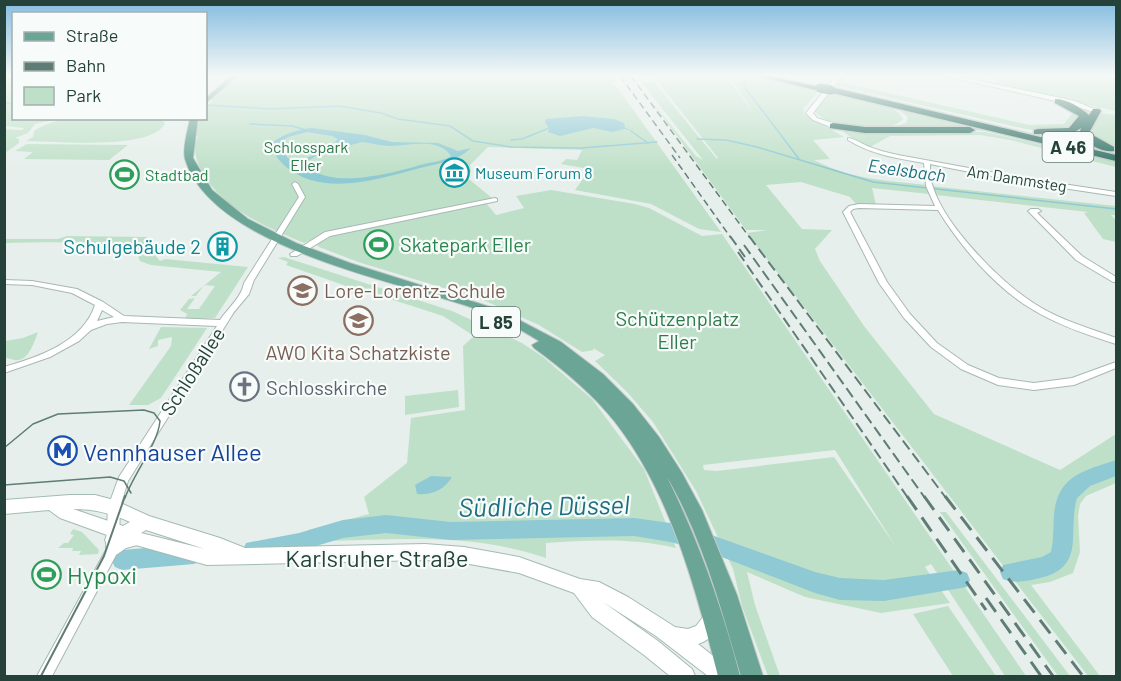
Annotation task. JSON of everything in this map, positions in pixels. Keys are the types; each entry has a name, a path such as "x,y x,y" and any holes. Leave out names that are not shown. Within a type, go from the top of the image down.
{"highway":[{"path":"832,124 854,128 897,126 906,120 903,113 893,108"},
{"name":"A 46","path":"905,108 1116,159"},
{"name":"A 46","path":"917,108 1116,152"},
{"path":"999,126 1050,133 1075,130 1084,115 1073,108"},
{"path":"1096,111 1084,130 1085,136 1116,152"},
{"path":"832,124 865,130 974,130 1020,135"}],"main road":[{"path":"812,108 809,113 813,117 832,124"},
{"path":"1084,108 1096,111"},
{"path":"1084,108 1096,111"},
{"name":"L 85","path":"187,120 185,132 191,166 205,189 239,218 274,242"},
{"name":"L 85","path":"185,132 193,120"},
{"name":"L 85","path":"179,147 181,164 188,179 206,202 221,215 274,242 477,314 517,332 550,352 600,393 629,427 663,483 682,524 714,617 729,676"},
{"name":"L 85","path":"298,251 477,305 517,322 559,347 599,378 638,421 668,464 702,530 752,676"},
{"path":"4,507 83,501 114,507"},
{"path":"54,505 115,539 145,522"},
{"name":"Karlsruher Straße","path":"114,507 198,544 207,557 405,552 464,555 519,565 580,588 599,591 644,616 723,676"},
{"name":"Karlsruher Straße","path":"115,539 198,544"},
{"path":"580,588 598,611 685,676"},
{"path":"672,636 688,638 702,634 714,617"}],"street":[{"name":"Am Dammsteg","path":"850,139 873,150 927,162 995,176 1116,194"},
{"path":"927,162 930,189 940,208 987,266 1016,295 1060,320 1116,341"},
{"name":"Schloßallee","path":"115,539 114,507 132,462 231,310 245,294 250,280 302,197 295,184"},
{"path":"298,251 328,234 495,200"},
{"path":"940,208 859,206 851,207 846,212 879,277 925,337 952,360 973,372 995,382 1021,387 1063,386 1116,365"},
{"path":"1038,211 1031,211 1079,258 1116,280"},
{"path":"4,282 57,287 80,294 122,319"},
{"path":"88,328 99,312 100,304"},
{"path":"4,370 52,353 88,328 106,321 122,319 223,323"},
{"path":"44,676 115,539"}],"green space":[{"path":"5,108 12,108 12,120 53,120 35,124 28,133 15,138 19,139 19,143 5,153 5,129 22,130 24,128 5,126"},
{"name":"Schlosspark Eller","path":"208,108 632,108 721,232 699,229 651,204 575,190 590,169 561,164 566,159 577,160 582,150 488,147 470,165 471,172 464,175 492,198 490,200 324,234 304,243 244,214 231,205 209,182 198,164 195,148 198,137 195,133 200,120 207,120"},
{"path":"656,108 696,156 703,160 661,108 675,108 718,158 678,108 750,108 752,111 750,108 804,108 804,114 844,137 813,140 830,159 814,160 855,175 927,185 929,194 872,188 876,205 856,204 850,197 801,182 766,185 802,229 832,230 815,249 820,261 864,326 934,414 1060,470 1116,434 1116,483 1086,496 1080,504 1078,516 1080,552 1073,573 1050,582 1031,585 1100,676 1088,676 747,233 767,230 746,230"},
{"path":"816,108 890,108 898,112 903,119 885,127 857,128 830,121 814,110"},
{"path":"896,108 994,131 895,127 906,123 908,117"},
{"path":"933,108 954,108 1029,125 1064,124 1073,112 1081,116 1071,130 1026,129"},
{"path":"1101,108 1116,108 1116,111"},
{"path":"1099,113 1116,115 1116,151 1089,135 1089,127"},
{"path":"61,120 161,120 165,123 157,132 142,138 123,141 79,143 26,141 33,137 34,131 46,124"},
{"path":"839,129 985,132 1116,162 1116,167 1010,140 980,135 890,136 870,147 864,146"},
{"path":"27,144 128,145 109,160 24,159 33,152 15,151"},
{"path":"931,186 1116,206 1116,215 1111,215 1116,220 1116,242 1103,239 1084,213 1088,212 936,195"},
{"name":"Schützenplatz Eller","path":"551,190 635,204 649,208 702,236 722,234 1026,676 1005,676 931,564 925,567 950,603 881,613 805,597 747,572 755,605 780,676 768,676 742,606 733,569 696,491 653,422 627,392 595,361 605,355 593,348 594,350 582,352 539,325 483,300 358,262 316,244 332,236 486,203 496,215 524,208 516,196","holes":["835,450 896,547 834,457 717,471 704,470 703,465"]},
{"path":"67,236 148,237 143,241 160,261 165,259 248,267 215,318 185,319 187,314 180,310 189,299 195,298 187,309 199,309 215,286 205,285 221,272 151,265 140,261 135,251 122,247 70,242 5,243 4,239 58,239"},
{"path":"284,257 452,311 522,343 543,357 592,399 644,469 676,548 627,541 546,543 546,558 489,544 462,541 406,539 321,541 308,530 369,514 364,497 407,463 411,418 465,410 463,346 474,336 443,316 359,289 352,294 346,292 352,288 286,265 288,262 278,258"},
{"path":"203,286 196,296 191,296"},
{"path":"161,327 207,328 161,398 148,405 129,405 171,346 172,337 158,340 158,346 149,349"},
{"path":"38,332 27,355 19,360 5,358 5,341 23,338"},
{"path":"458,390 459,407 405,415 405,396"},
{"path":"940,512 946,512 1070,676 1058,676"},
{"path":"73,529 82,532 99,550 98,554 79,555 81,551 72,551 73,548 58,548 68,543 74,535 70,534"},
{"path":"948,606 996,676 953,676 913,614"}],"water":[{"path":"583,116 614,119 624,123 625,128 635,131 624,129 613,132 593,128 560,136 548,132 546,119"},
{"path":"307,129 365,135 392,142 438,143 458,151 471,148 454,159 440,163 369,181 333,184 300,176 285,166 274,153 272,143 276,140 291,132","holes":["307,132 338,139 315,155 302,159 289,159 281,150 280,142 288,137","362,142 387,146 431,144 439,146 451,156 380,175 364,177 331,177 306,166 306,162 321,153"]},
{"path":"431,476 452,477 437,491 417,494 415,485"}],"waterway":[{"name":"Eselsbach","path":"251,108 299,108"},
{"name":"Eselsbach","path":"350,108 381,113 398,119 450,126 473,141 511,147 581,148 648,143"},
{"path":"760,108 799,159"},
{"path":"250,124 292,126 303,129"},
{"path":"511,140 522,139 549,128"},
{"path":"631,131 648,143"},
{"name":"Eselsbach","path":"697,139 726,140 757,147 873,182 1116,209"},
{"name":"Eselsbach","path":"648,143 657,142"},
{"name":"Südliche Düssel","path":"1011,572 1032,570 1052,564 1062,550 1068,495 1083,480 1116,468"},
{"name":"Südliche Düssel","path":"253,550 299,542 343,529 386,524 451,531 634,527 706,542 840,589 884,591 959,580"},
{"name":"Südliche Düssel","path":"122,560 194,554"}],"tram line":[{"path":"4,448 33,424 58,414 144,410 154,413 160,421 158,430 129,490"},
{"path":"4,485 110,477 124,481 129,490"},
{"path":"125,498 129,490"},
{"path":"41,676 104,556 125,496"}],"railway":[{"path":"643,108 680,158"},
{"path":"654,108 750,238"},
{"path":"672,155 731,238"},
{"path":"730,236 745,257"},
{"path":"749,236 946,498"},
{"path":"744,245 925,498"},
{"path":"738,252 908,498"},
{"path":"907,496 986,610"},
{"path":"924,496 1053,676"},
{"path":"945,496 1083,676"},
{"path":"986,598 1041,676"}],"place":[{"name":"Museum Forum 8","path":"454,172"},
{"name":"Stadtbad","path":"124,174"},
{"name":"Skatepark Eller","path":"379,244"},
{"name":"Schulgebäude 2","path":"222,246"},
{"name":"Lore-Lorentz-Schule","path":"303,290"},
{"name":"AWO Kita Schatzkiste","path":"358,321"},
{"name":"Schlosskirche","path":"245,387"},
{"name":"Vennhauser Allee","path":"62,451"},
{"name":"Hypoxi","path":"46,574"}]}
